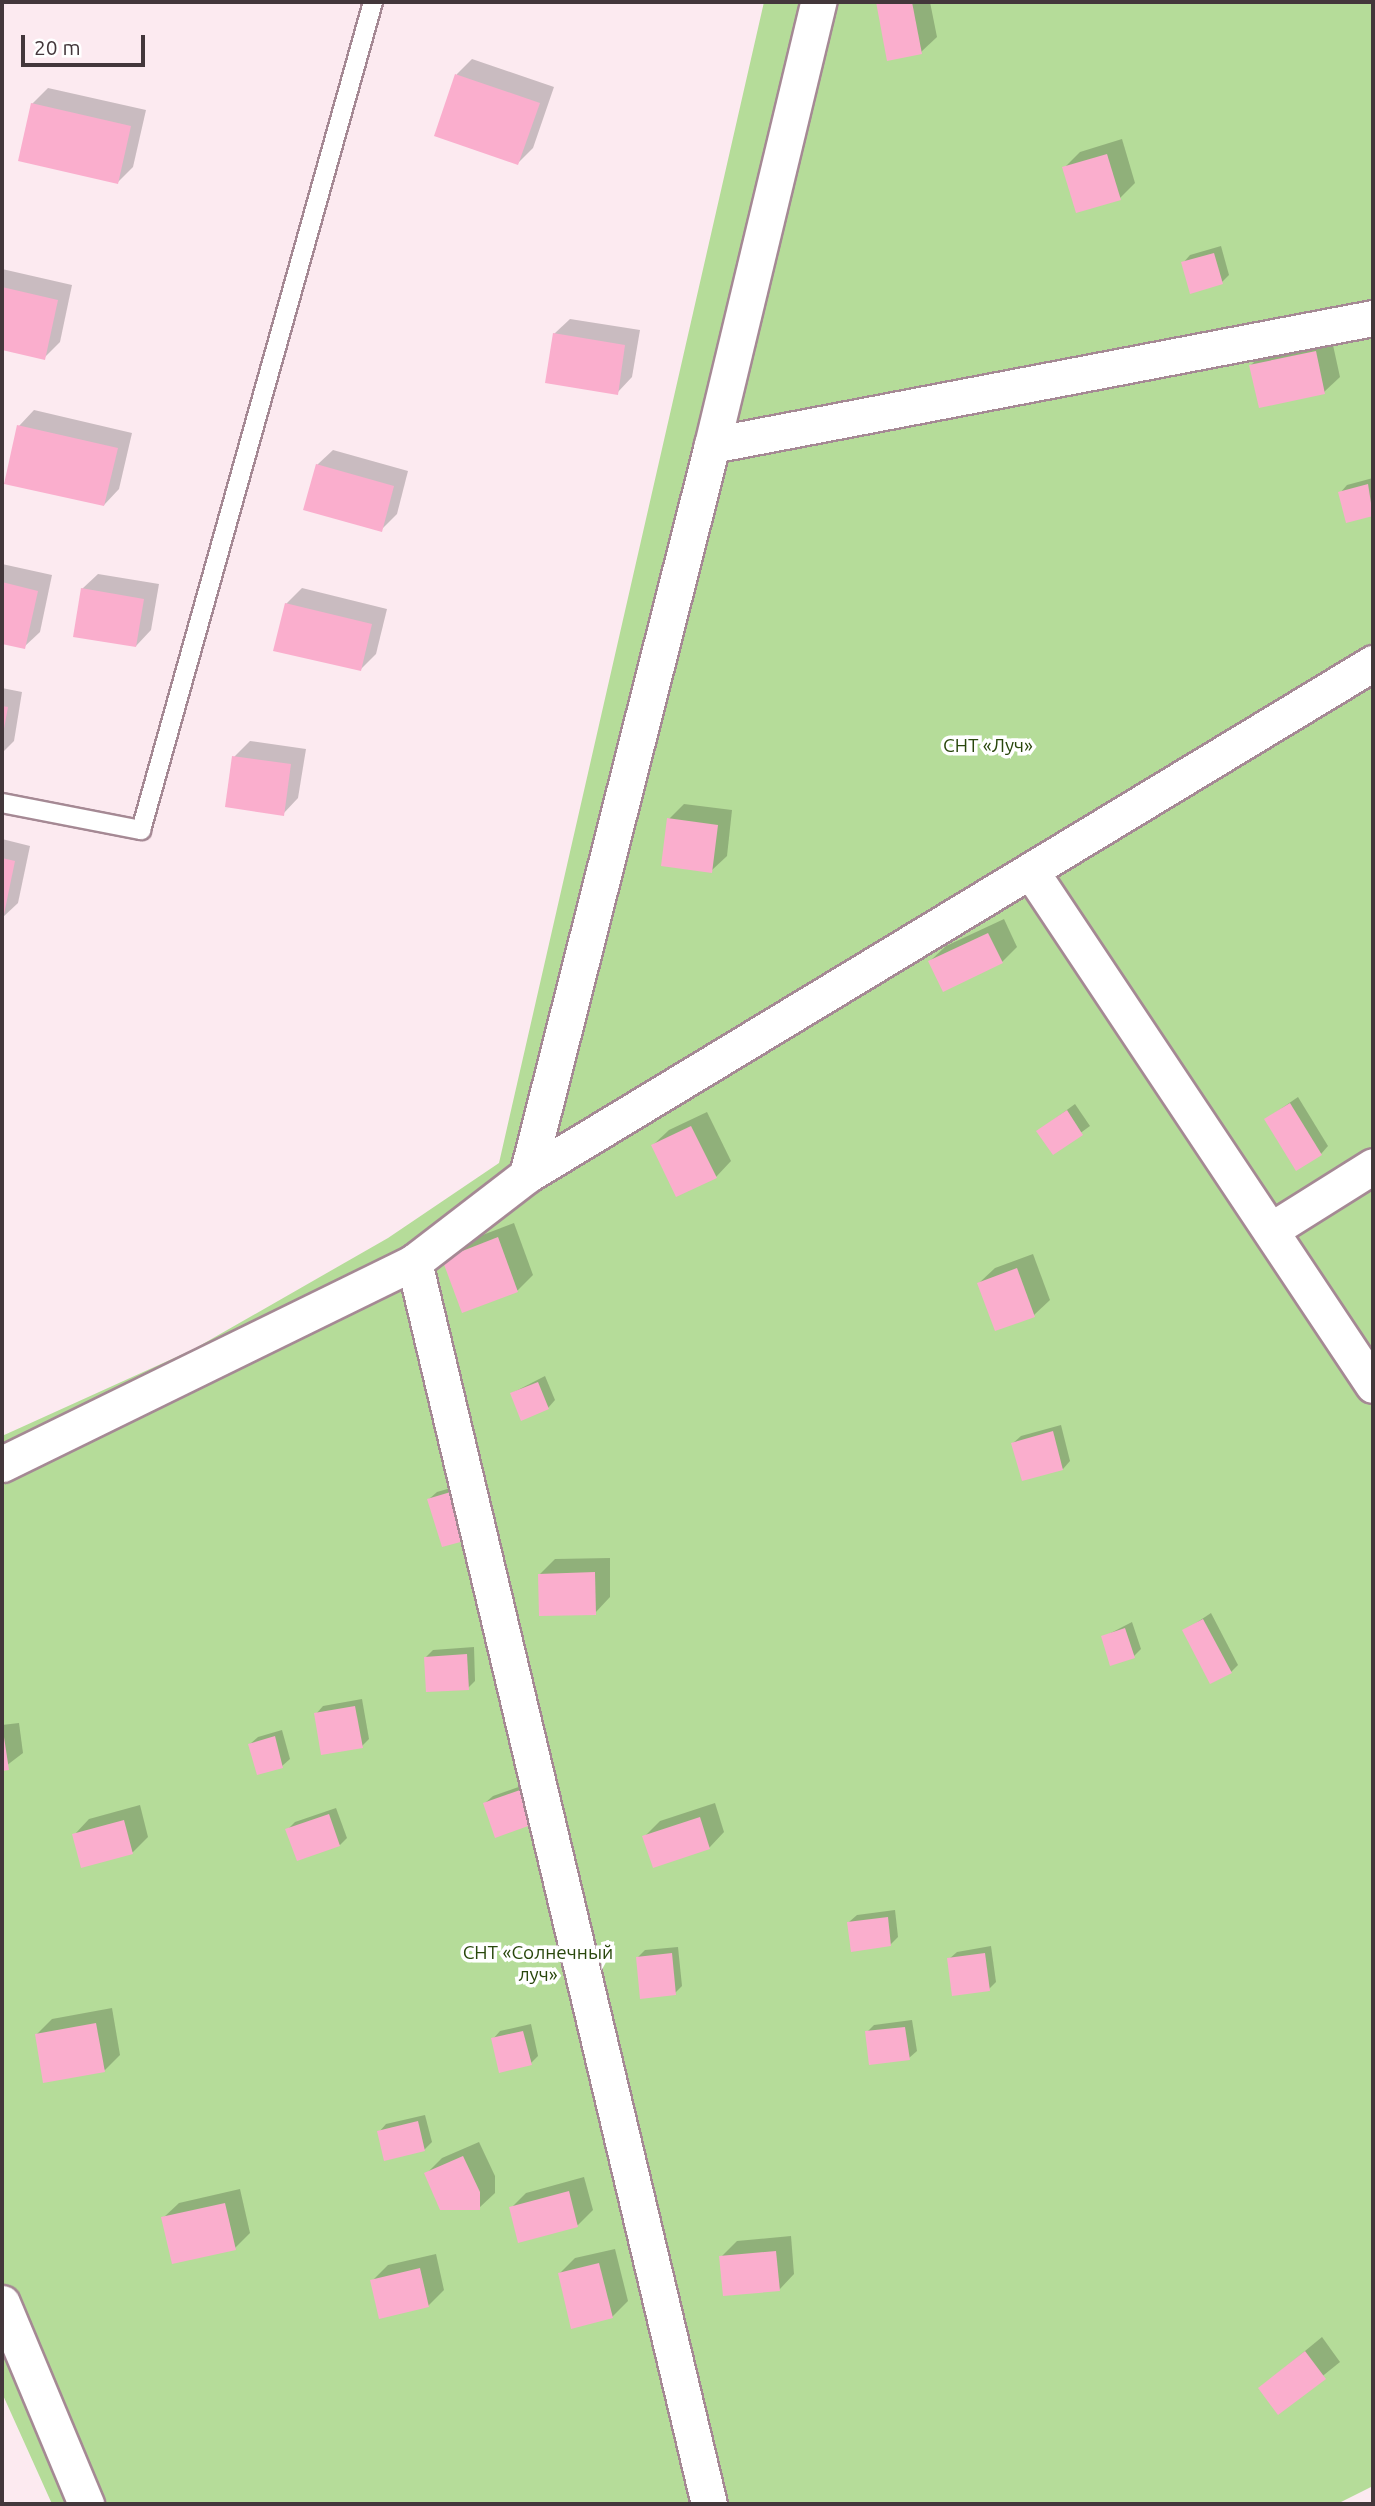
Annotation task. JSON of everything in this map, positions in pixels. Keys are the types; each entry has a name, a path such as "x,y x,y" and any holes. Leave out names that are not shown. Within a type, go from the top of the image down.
{"street":[{"path":"527,1175 712,445 818,2"},
{"path":"712,445 1373,318"},
{"path":"2,1464 414,1262 527,1175 1032,873 1373,663"},
{"path":"1032,873 1373,1385"},
{"path":"1271,1230 1373,1167"},
{"path":"414,1262 709,2504"},
{"path":"2,2303 86,2504"}],"lane":[{"path":"2,803 141,830 373,2"}],"green space":[{"path":"764,2 1373,2 1373,2486 1337,2504 52,2504 2,2393 2,1436 194,1349 388,1238 499,1163"}],"building":[{"path":"876,2 912,2 922,54 887,61"},
{"path":"455,74 540,103 518,165 434,136"},
{"path":"31,103 131,126 118,184 18,161"},
{"path":"1107,154 1121,200 1076,213 1062,167"},
{"path":"1214,253 1223,284 1190,294 1181,262"},
{"path":"2,287 58,300 45,360 2,350"},
{"path":"553,333 625,345 618,395 545,383"},
{"path":"1316,351 1325,394 1259,408 1249,365"},
{"path":"17,425 118,448 104,506 4,484"},
{"path":"316,464 394,486 382,532 303,510"},
{"path":"1368,484 1373,516 1346,523 1338,492"},
{"path":"2,582 38,591 25,649 2,644"},
{"path":"81,588 144,599 136,647 73,637"},
{"path":"285,603 372,624 361,671 273,651"},
{"path":"2,706 8,707 3,734 2,734"},
{"path":"232,756 291,764 284,816 225,807"},
{"path":"667,818 718,825 712,873 661,866"},
{"path":"2,858 15,861 3,919 2,919"},
{"path":"988,933 1003,963 943,992 928,961"},
{"path":"1290,1103 1322,1155 1296,1171 1264,1119"},
{"path":"1067,1110 1083,1135 1053,1155 1036,1131"},
{"path":"691,1126 717,1178 676,1197 651,1145"},
{"path":"498,1237 518,1292 462,1313 442,1259"},
{"path":"1017,1268 1035,1317 995,1331 977,1283"},
{"path":"538,1382 549,1409 521,1421 510,1393"},
{"path":"1053,1431 1063,1470 1022,1481 1011,1443"},
{"path":"454,1491 468,1540 442,1547 427,1499"},
{"path":"595,1572 596,1615 539,1616 538,1574"},
{"path":"1203,1619 1232,1673 1210,1684 1182,1630"},
{"path":"1125,1628 1135,1658 1110,1666 1101,1636"},
{"path":"467,1654 469,1690 426,1692 424,1657"},
{"path":"355,1706 363,1748 321,1755 314,1713"},
{"path":"275,1736 283,1768 257,1775 248,1744"},
{"path":"4,1737 9,1770 2,1771 2,1738"},
{"path":"520,1790 531,1825 495,1838 483,1803"},
{"path":"329,1814 340,1846 297,1861 285,1829"},
{"path":"700,1817 710,1849 653,1868 642,1836"},
{"path":"124,1820 133,1854 81,1868 72,1834"},
{"path":"888,1917 891,1946 851,1952 847,1922"},
{"path":"672,1953 676,1995 640,1999 636,1957"},
{"path":"985,1953 990,1991 952,1996 947,1958"},
{"path":"96,2023 105,2072 43,2083 35,2034"},
{"path":"905,2027 910,2060 869,2065 865,2031"},
{"path":"523,2031 532,2065 499,2073 491,2038"},
{"path":"418,2121 425,2151 384,2161 377,2131"},
{"path":"463,2156 480,2192 480,2210 440,2210 424,2173"},
{"path":"569,2191 578,2227 518,2243 509,2207"},
{"path":"225,2203 236,2250 172,2264 161,2217"},
{"path":"776,2251 780,2291 723,2296 719,2256"},
{"path":"599,2263 613,2318 571,2329 558,2273"},
{"path":"420,2268 429,2307 379,2319 370,2280"},
{"path":"1305,2351 1326,2379 1278,2415 1258,2388"}],"park label":[{"name":"СНТ «Луч»","path":"988,746"},
{"name":"СНТ «Солнечный луч»","path":"538,1964"}]}
